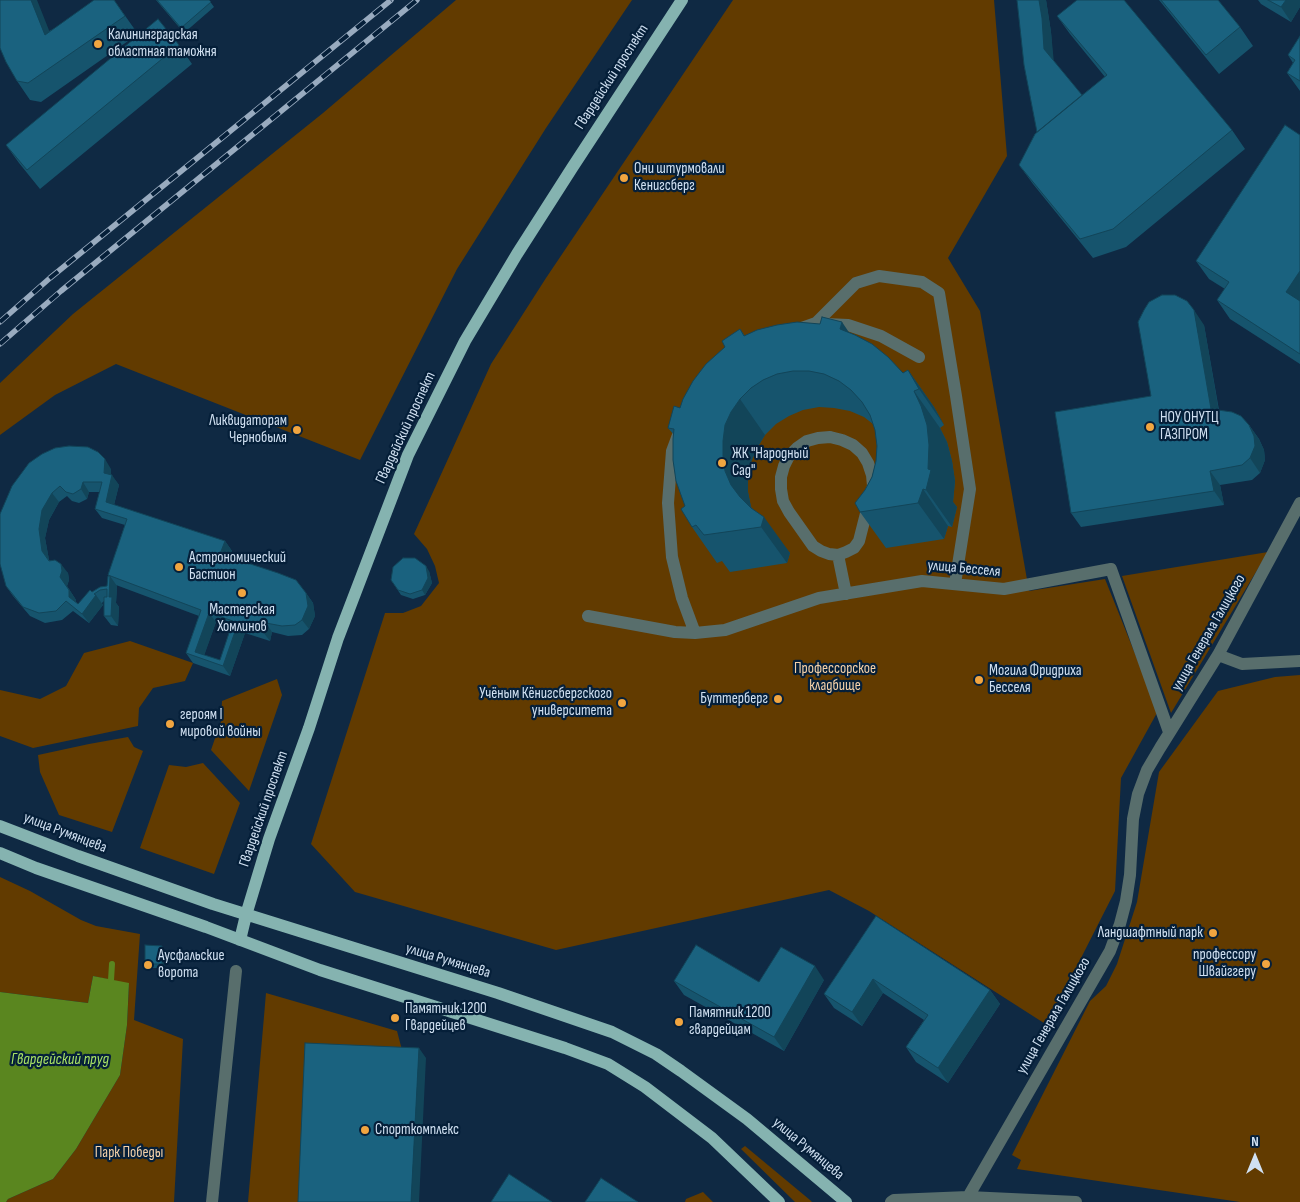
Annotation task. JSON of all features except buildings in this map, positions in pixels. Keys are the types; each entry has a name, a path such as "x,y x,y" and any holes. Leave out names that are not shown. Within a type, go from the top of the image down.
{"main road":[{"name":"Гвардейский проспект","path":"240,940 269,839 309,728 338,638 408,455 465,341 567,176 682,0"},
{"name":"улица Румянцева","path":"0,826 186,895 498,993 612,1032 656,1054 681,1071 747,1119 846,1202"},
{"path":"0,853 36,868 206,927 320,970 565,1048 608,1064 645,1087 712,1138 779,1202"}],"street":[{"path":"816,323 856,283 879,276 922,282 939,293 970,489 955,584"},
{"path":"785,334 816,323 848,325 881,336 919,357"},
{"path":"681,427 672,451 668,503 672,558 682,598 695,633"},
{"path":"830,437 853,445 862,453 872,475 873,486 859,542 854,548 838,554 829,554 813,546 783,501 781,477 784,466 798,448 807,441 818,438 830,437"},
{"name":"улица Генерала Галицкого","path":"968,1196 1110,951 1126,901 1130,875 1133,819 1138,794 1147,770 1218,655 1300,503"},
{"path":"838,554 846,594"},
{"name":"улица Бесселя","path":"588,616 675,632 695,633 725,630 819,598 922,581 1004,589 1112,570 1169,732"},
{"path":"1218,655 1242,664 1300,661"},
{"path":"212,1202 236,971"},
{"path":"891,1202 894,1200 968,1196 1076,1202"}],"green space":[{"path":"456,0 632,0 546,128 457,269 360,460 116,364 55,395 0,435 0,383 73,314 323,113"},
{"name":"Профессорское кладбище","path":"733,0 994,0 1007,156 948,258 980,311 1029,591 1105,579 1158,711 1121,778 1115,891 1047,1025 869,911 829,890 556,950 355,892 311,844 385,613 403,613 421,606 439,583 435,566 427,549 414,534 491,364 546,278"},
{"path":"1268,552 1171,713 1122,576"},
{"path":"130,641 193,663 185,681 153,688 139,708 138,726 33,748 0,736 0,690 40,699 66,686 84,653"},
{"name":"Ландшафтный парк","path":"1300,675 1300,1202 1240,1202 1017,1169 1021,1160 1012,1155 1090,1001 1106,986 1117,964 1137,902 1159,772 1218,691 1275,677"},
{"path":"277,679 282,695 249,791 211,750 221,721 222,701"},
{"path":"128,737 134,747 143,751 112,832 59,815 40,772 38,755"},
{"path":"203,763 240,803 214,874 140,848 169,765 186,767"},
{"name":"Парк Победы","path":"0,877 30,891 81,920 96,926 140,934 134,1020 183,1039 174,1202 6,1202 8,1199 53,1179 76,1149 120,1075 127,1025 129,984 93,976 88,1003 0,992"},
{"path":"266,993 397,1031 402,1050 299,1202 248,1202"},
{"path":"745,1146 812,1202 795,1202 741,1149"},
{"path":"703,1192 713,1202 685,1202 686,1199"}],"water":[{"name":"Гвардейский пруд","path":"93,976 129,983 127,1025 120,1075 76,1149 53,1179 8,1199 6,1202 0,1202 0,992 88,1003"}],"waterway":[{"path":"111,980 112,964"}],"railway":[{"path":"0,322 50,278 391,0"},
{"path":"0,344 61,291 417,0"}],"place":[{"name":"Калининградская областная таможня","path":"98,44"},
{"name":"Они штурмовали Кенигсберг","path":"624,178"},
{"name":"НОУ ОНУТЦ ГАЗПРОМ","path":"1150,427"},
{"name":"Ликвидаторам Чернобыля","path":"297,430"},
{"name":"ЖК \"Народный Сад\"","path":"722,463"},
{"name":"Астрономический Бастион","path":"179,567"},
{"name":"Мастерская Хомлинов","path":"242,593"},
{"name":"Могила Фридриха Бесселя","path":"979,680"},
{"name":"Буттерберг","path":"778,699"},
{"name":"Учёным Кёнигсбергского университета","path":"622,703"},
{"name":"героям I мировой войны","path":"170,724"},
{"name":"Ландшафтный парк","path":"1213,933"},
{"name":"профессору Швайггеру","path":"1266,964"},
{"name":"Аусфальские ворота","path":"148,965"},
{"name":"Памятник 1200 Гвардейцев","path":"395,1018"},
{"name":"Памятник 1200 гвардейцам","path":"679,1022"},
{"name":"Спорткомплекс","path":"365,1130"}]}
